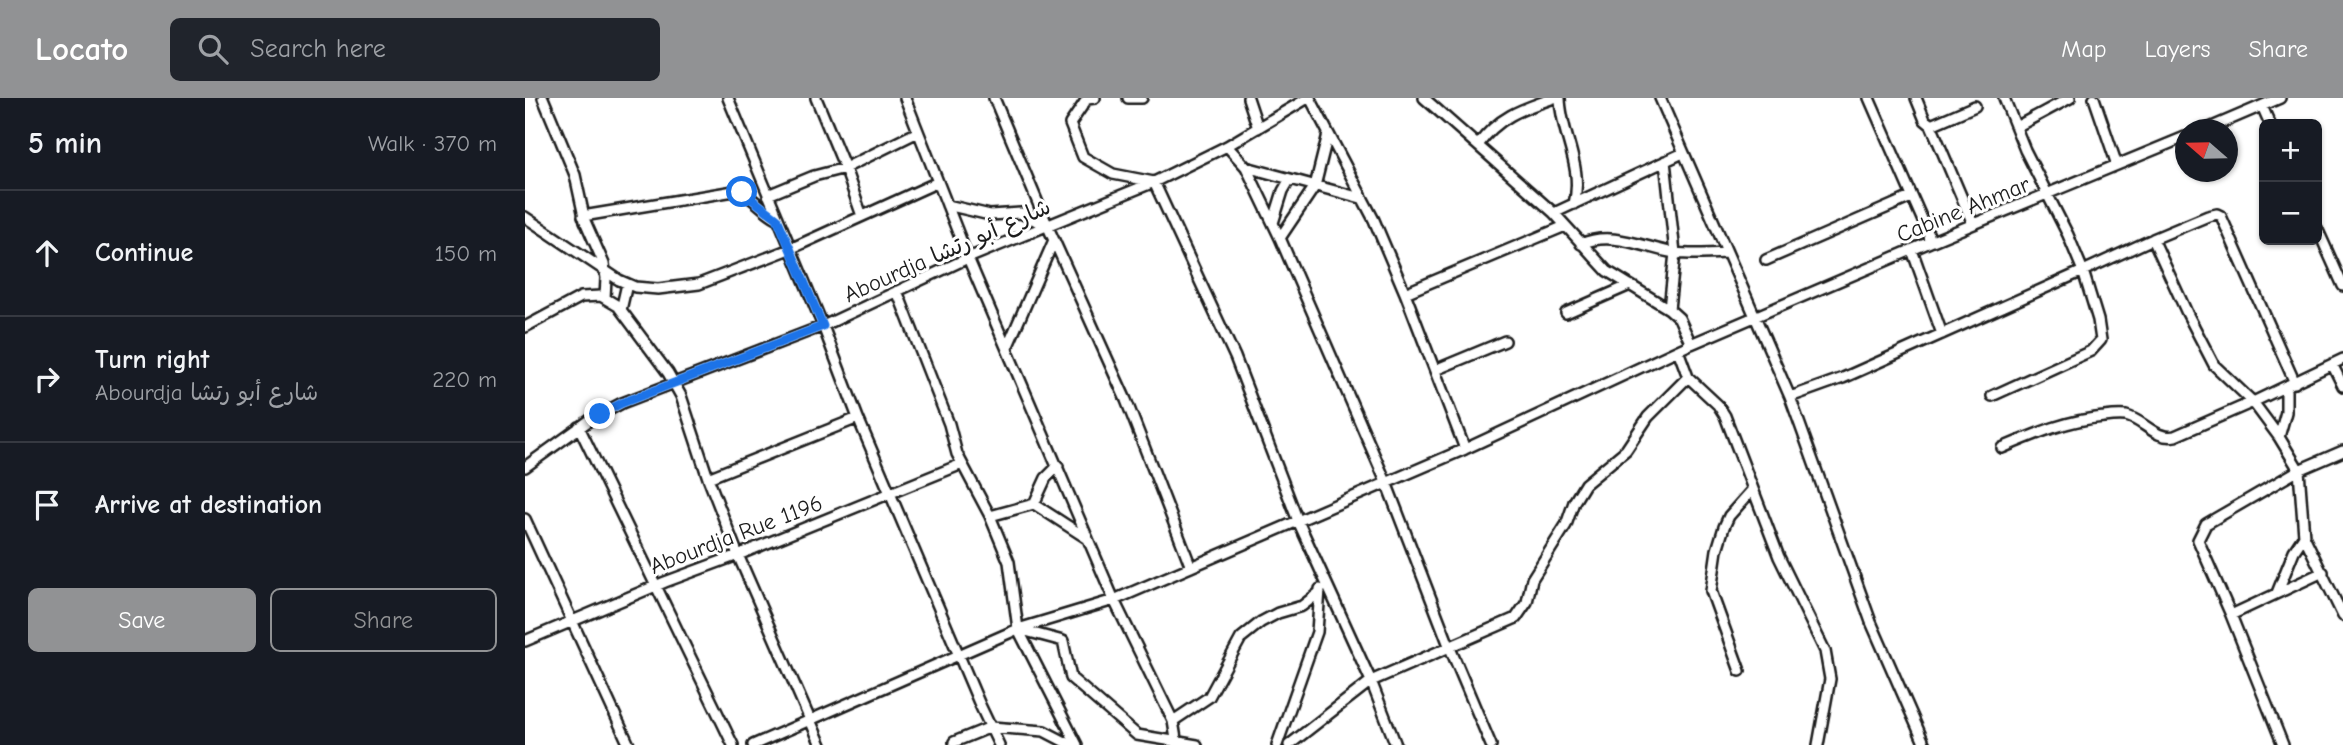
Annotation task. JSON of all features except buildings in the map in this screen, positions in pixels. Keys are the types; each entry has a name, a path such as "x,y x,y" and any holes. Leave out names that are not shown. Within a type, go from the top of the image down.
{"street":[{"path":"543,98 575,175 583,216 605,271 605,298"},
{"path":"728,98 823,326 857,418 999,745"},
{"path":"816,98 862,216"},
{"path":"905,98 968,258 1114,600 1173,721 1177,743"},
{"path":"994,98 1048,227 1126,400 1191,567"},
{"path":"1090,98 1070,124 1083,157 1113,174 1154,182 1235,357 1321,575 1371,681 1397,745"},
{"path":"1128,98 1142,98"},
{"path":"1248,98 1258,128"},
{"path":"1309,98 1374,220 1465,449"},
{"name":"Abourdja شارع أبو رتشا","path":"525,467 579,427 622,403 823,326 968,258 1154,182 1227,146 1309,98"},
{"path":"1424,98 1554,213 1607,271 1669,309 1683,324 1691,344"},
{"path":"1478,145 1490,129 1505,117 1554,98"},
{"path":"1560,98 1561,118 1578,177 1574,204"},
{"path":"1660,98 1725,253 1790,397 1871,622 1925,745"},
{"path":"1868,98 1930,242"},
{"path":"1916,98 1925,120 1931,125 1973,225"},
{"path":"1992,396 2091,351 2101,340 2098,320 2069,235 2004,98"},
{"path":"2016,127 2070,98"},
{"path":"2094,98 2117,165"},
{"path":"2231,119 2280,98"},
{"path":"1931,125 1975,106"},
{"path":"2262,106 2268,119"},
{"path":"768,195 814,176 845,168 918,132"},
{"path":"1280,237 1315,186 1328,134"},
{"name":"Cabine Ahmar","path":"754,745 1018,629 1114,600 1465,449 1691,344 2175,141"},
{"path":"1227,146 1246,167 1280,237 1386,482 1450,648 1491,745"},
{"path":"1554,213 1683,153"},
{"path":"1665,161 1675,253 1669,309"},
{"path":"1246,167 1361,198"},
{"path":"1273,223 1283,191 1290,179"},
{"path":"527,219 627,284 658,289 689,286 790,249 938,182"},
{"path":"583,216 734,191 748,195 777,218"},
{"path":"1766,260 1911,197"},
{"path":"947,205 990,215 1021,214 1048,227"},
{"path":"1790,397 1843,378 2153,239 2217,214 2221,216 2290,385 2279,437"},
{"path":"1405,293 1565,226"},
{"path":"1581,244 1596,238 1617,239 1675,253 1725,253"},
{"path":"2153,239 2214,365 2253,402 2299,470 2304,536 2343,616"},
{"path":"2322,239 2343,286"},
{"path":"1007,348 1054,240"},
{"path":"1912,250 1942,334"},
{"path":"621,310 627,284"},
{"path":"1566,313 1630,285"},
{"path":"897,290 963,464 990,516 1009,562 1018,629 1077,745"},
{"path":"525,327 581,297 591,295 605,298 621,310 674,383 738,555 821,745"},
{"path":"1435,370 1506,341"},
{"path":"1678,350 1688,377 1718,405 1725,416 1779,557 1825,652 1830,679 1818,745"},
{"path":"2001,449 2049,428 2087,418 2127,416 2154,432 2170,437 2253,402 2343,359"},
{"path":"2333,366 2343,386"},
{"path":"1289,745 1371,681 1516,618 1527,602 1532,579 1566,525 1585,484 1626,450 1648,417 1688,377"},
{"path":"708,478 857,418"},
{"path":"579,427 733,745"},
{"path":"2283,745 2231,615 2197,540 2206,524 2299,470 2343,451"},
{"name":"Abourdja Rue 1196","path":"525,641 963,464"},
{"path":"1034,504 1046,478 1058,466"},
{"path":"1740,671 1711,591 1717,550 1724,527 1729,516 1753,489"},
{"path":"990,516 1034,504 1089,540"},
{"path":"525,519 629,745"},
{"path":"2277,593 2294,551 2304,536"},
{"path":"2231,615 2323,572"},
{"path":"1277,745 1317,632 1321,575"},
{"path":"1173,721 1209,697 1241,638 1261,622 1302,606 1320,592"},
{"path":"1018,629 1063,641 1071,678 1137,735 1197,745"},
{"path":"954,743 991,727 1044,731 1071,745"}],"route":[{"path":"600,414 622,403 823,326 777,218 742,192"}]}
